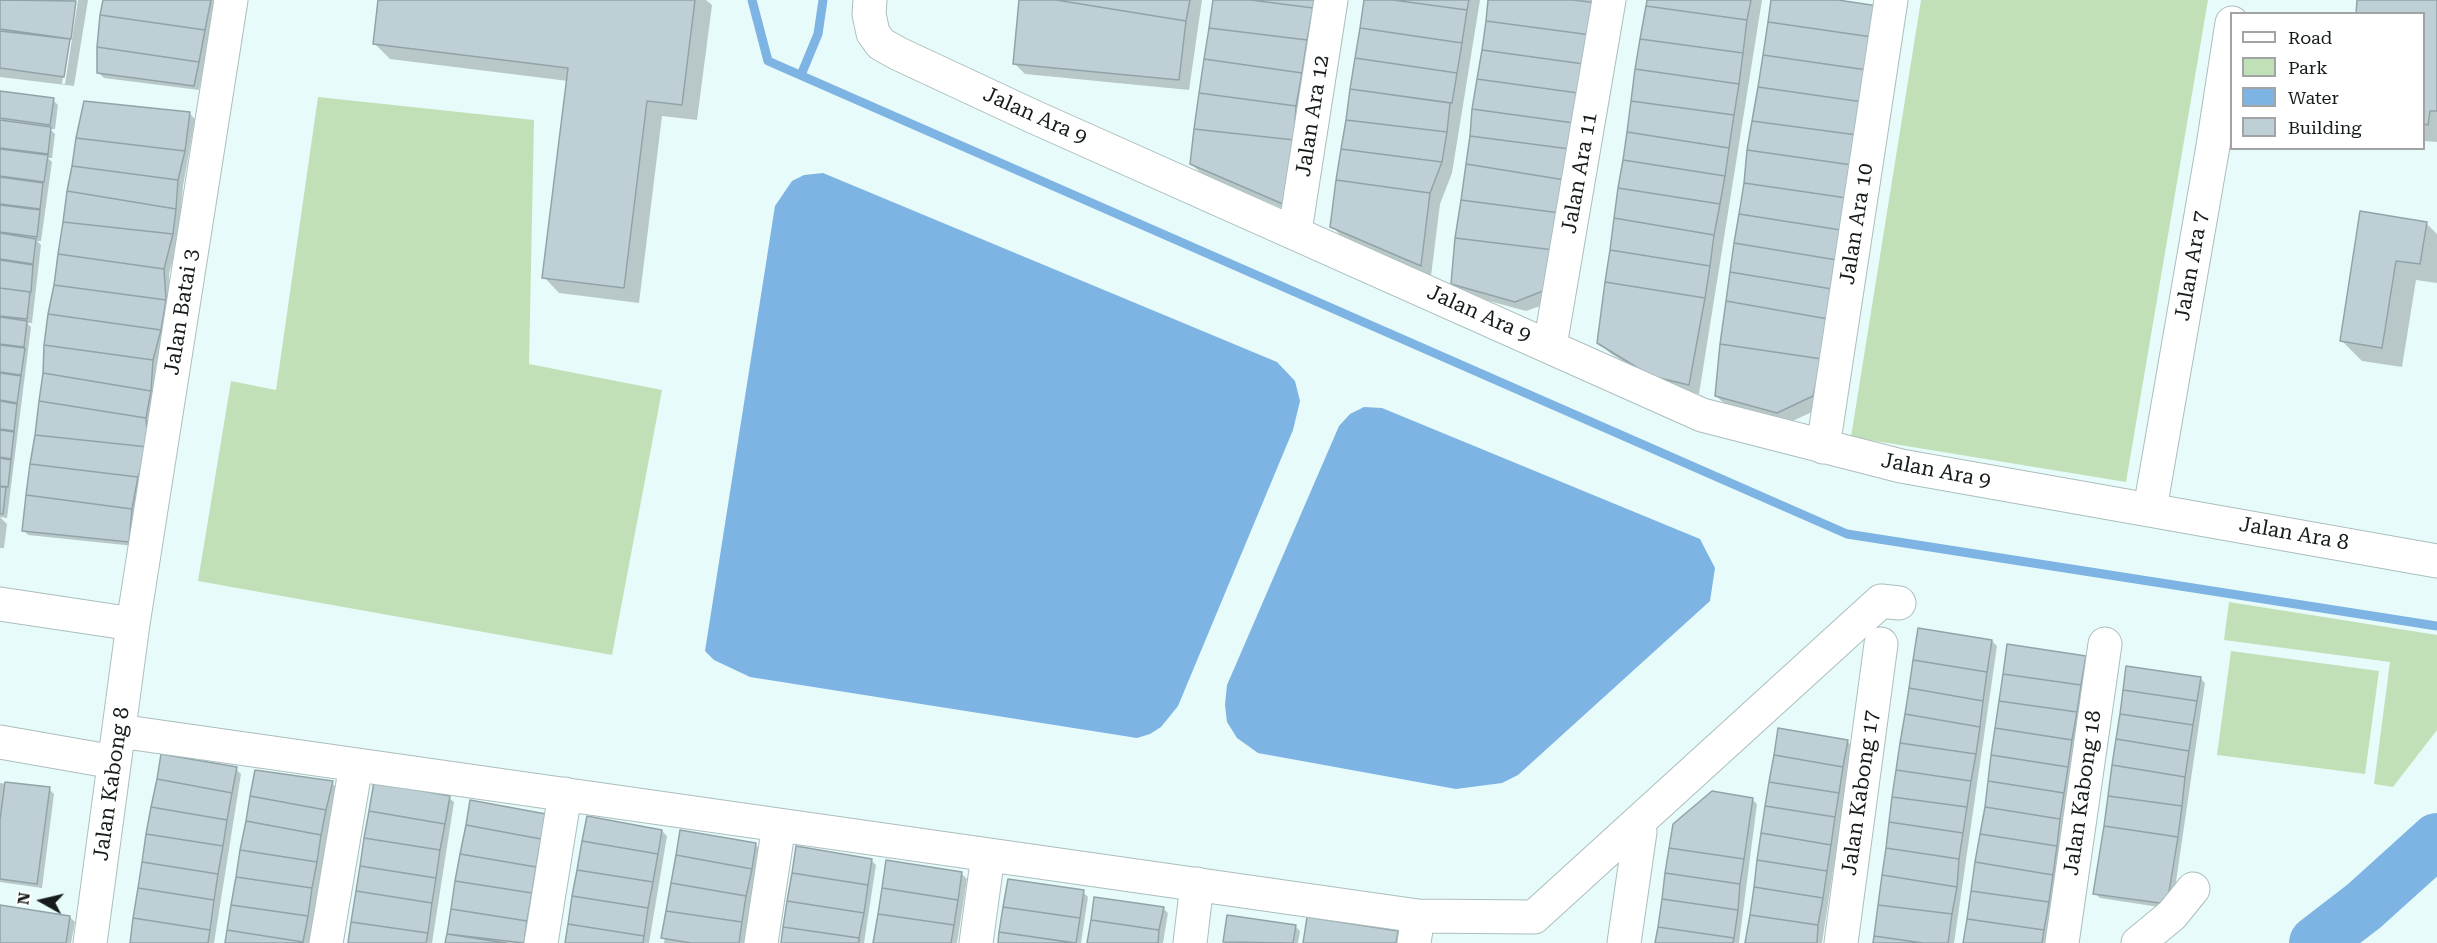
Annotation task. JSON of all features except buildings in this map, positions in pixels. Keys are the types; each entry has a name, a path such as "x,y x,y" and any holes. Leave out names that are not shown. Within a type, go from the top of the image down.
{"street":[{"name":"Jalan Batai 3","path":"133,624 231,0"},
{"name":"Jalan Ara 9","path":"870,0 869,14 873,33 881,44 1032,116 1295,231 1702,415 1901,466 2150,509"},
{"name":"Jalan Ara 12","path":"1295,231 1331,0"},
{"name":"Jalan Ara 11","path":"1550,346 1609,0"},
{"name":"Jalan Ara 10","path":"1823,447 1891,0"},
{"name":"Jalan Ara 7","path":"2150,509 2230,36"},
{"name":"Jalan Ara 8","path":"2150,509 2437,561"},
{"path":"0,742 117,746 356,765 1197,884 1416,929 1533,917 1881,601 1899,603"},
{"path":"0,604 133,624"},
{"name":"Jalan Kabong 8","path":"90,943 133,624"},
{"name":"Jalan Kabong 17","path":"1841,943 1881,644"},
{"name":"Jalan Kabong 18","path":"2062,943 2105,644"},
{"path":"326,943 356,765"},
{"path":"541,943 565,795"},
{"path":"761,943 779,825"},
{"path":"1624,943 1640,832"},
{"path":"976,943 988,855"},
{"path":"1190,943 1197,884"},
{"path":"2138,943 2172,915 2193,889"}],"green space":[{"path":"1921,0 2208,0 2126,482 1851,437"},
{"path":"318,97 534,120 529,364 662,390 612,655 198,581 231,381 276,390"},
{"path":"2229,602 2437,635 2437,730 2393,787 2374,784 2390,662 2224,640"},
{"path":"2231,651 2379,671 2365,774 2217,755"}],"water":[{"path":"823,173 1277,362 1295,381 1300,401 1293,430 1178,706 1161,727 1150,734 1137,738 750,677 714,660 705,651 775,206 792,181 804,175"},
{"path":"1364,407 1382,408 1700,539 1715,568 1710,601 1518,775 1502,783 1456,789 1258,753 1237,738 1227,722 1225,705 1227,685 1339,426 1350,414"}],"waterway":[{"path":"752,0 768,61 1847,534 2437,626"},
{"path":"801,75 818,34 823,0"},
{"path":"2316,943 2364,906 2437,840"}]}
